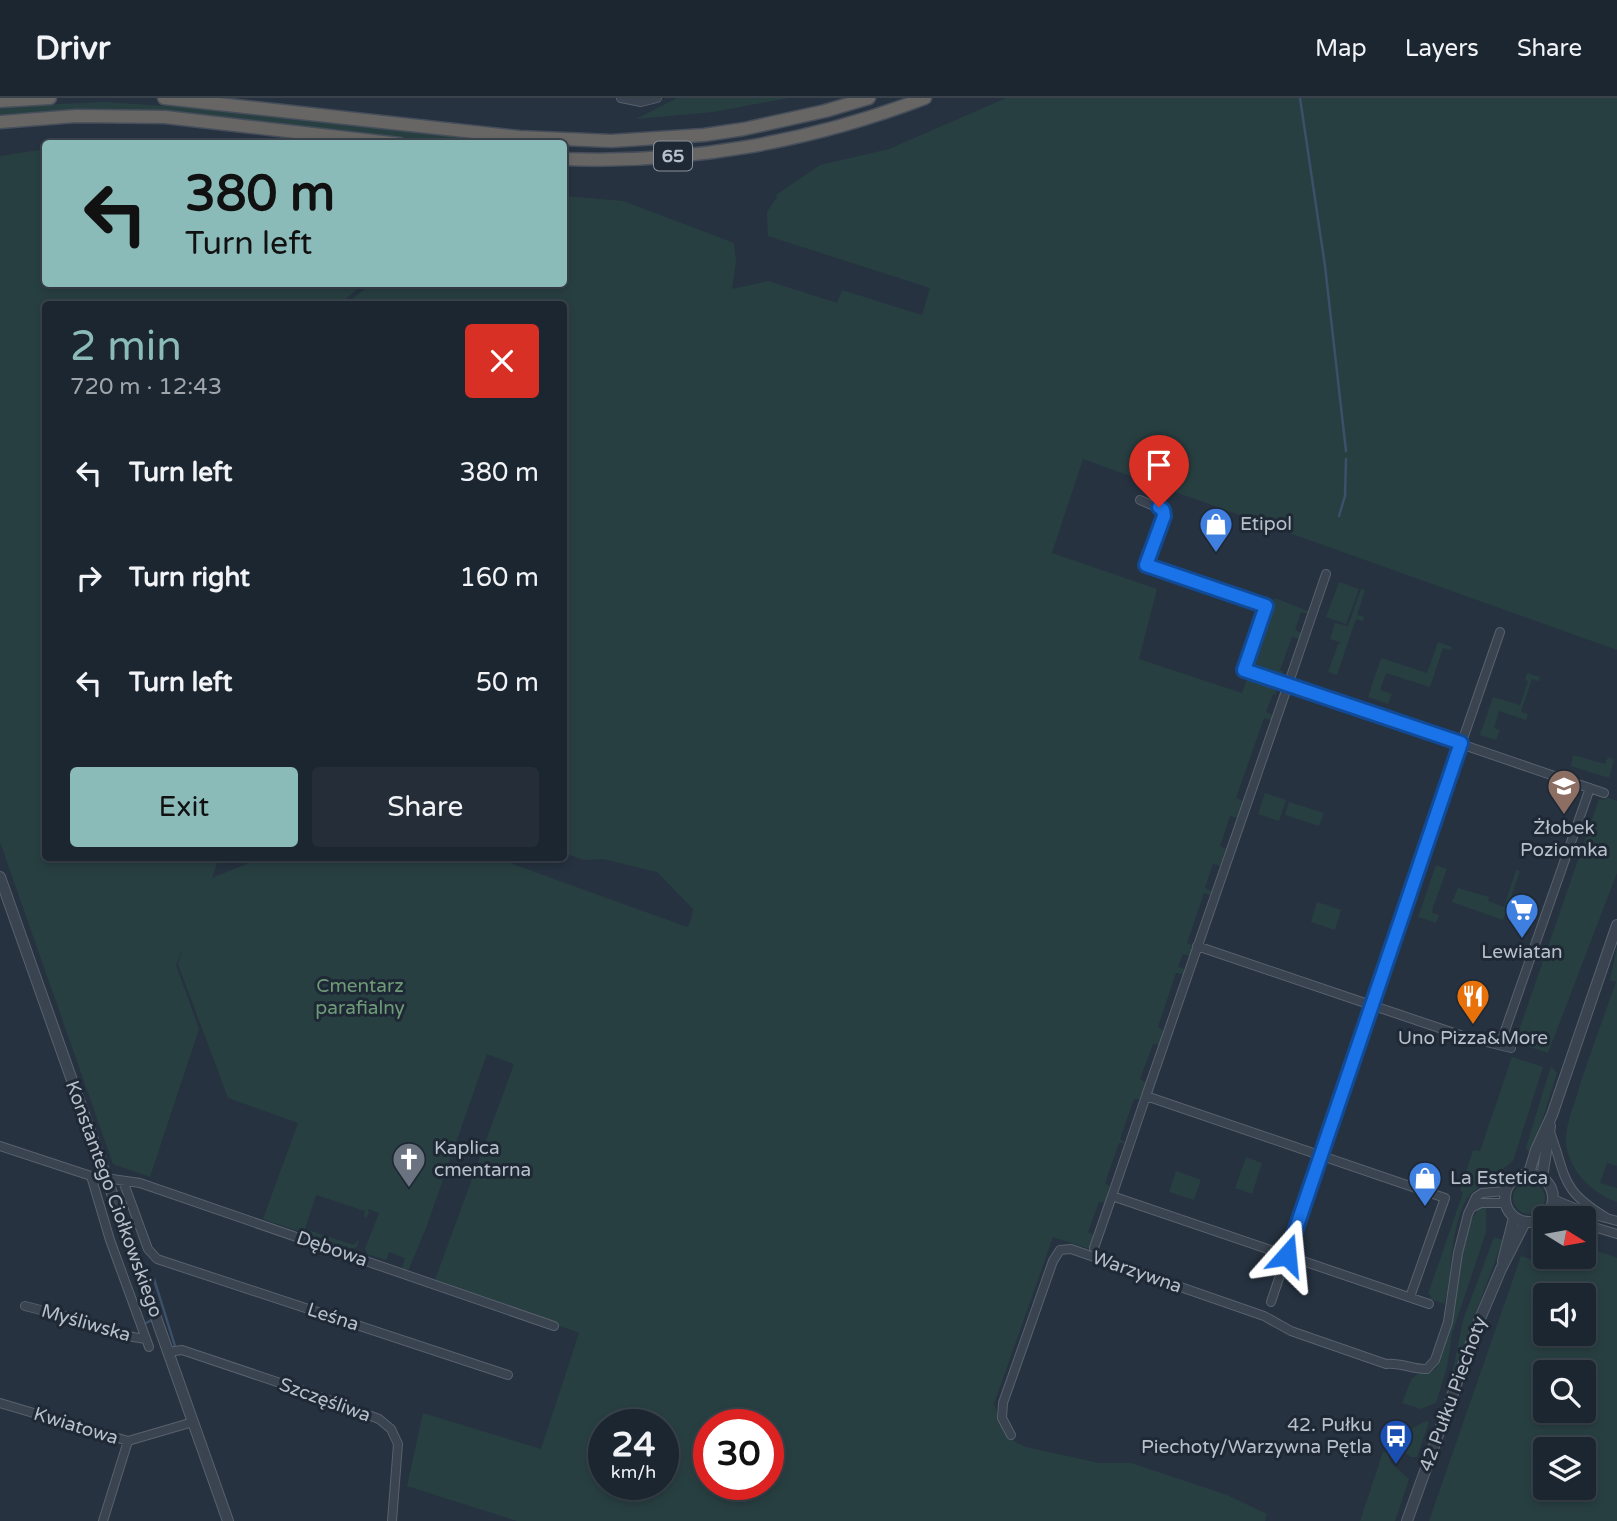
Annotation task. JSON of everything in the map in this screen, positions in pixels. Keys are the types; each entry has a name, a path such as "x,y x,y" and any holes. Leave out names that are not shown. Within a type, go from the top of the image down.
{"highway":[{"path":"0,101 50,98"},
{"name":"65","path":"164,98 519,137 611,141 704,135 744,129 814,114 869,98"},
{"name":"65","path":"567,159 663,157 753,146 835,128 925,98"},
{"path":"0,122 76,116 165,117 365,140"},
{"path":"592,160 587,159 588,149 611,141"}],"street":[{"path":"621,98 641,102 657,98"},
{"path":"1140,500 1159,507 1164,516 1146,565 1266,606 1244,670 1604,793"},
{"path":"1094,1248 1326,574"},
{"path":"1271,1302 1500,632"},
{"path":"1500,1045 1590,788"},
{"name":"Konstantego Ciołkowskiego","path":"0,877 228,1521"},
{"path":"1529,1173 1552,1115 1617,925"},
{"path":"1197,946 1466,1037 1511,1048"},
{"path":"1146,1096 1445,1198 1410,1297"},
{"path":"1542,1177 1552,1115"},
{"path":"1550,1132 1561,1173 1568,1185 1589,1207 1607,1218"},
{"name":"Dębowa","path":"0,1146 91,1176 131,1181 160,1190 554,1326"},
{"path":"1533,1222 1514,1218 1504,1203 1505,1191 1515,1178 1529,1173 1542,1177 1552,1192 1550,1206"},
{"name":"Myśliwska","path":"25,1306 148,1343 110,1240 91,1176"},
{"name":"Leśna","path":"123,1181 148,1249 157,1259 508,1375"},
{"path":"1471,1208 1476,1197 1482,1193 1505,1191"},
{"path":"1112,1196 1429,1304"},
{"path":"1553,1199 1587,1213 1617,1221"},
{"path":"1471,1208 1481,1202 1504,1203"},
{"name":"Warzywna","path":"1011,1435 1002,1418 1003,1403 1053,1261 1056,1254 1066,1249 1264,1315 1291,1331 1385,1364 1399,1363 1427,1369 1435,1360 1448,1322 1461,1237 1471,1208"},
{"name":"42 Pułku Piechoty","path":"1501,1269 1514,1218"},
{"name":"42 Pułku Piechoty","path":"1407,1521 1457,1378 1501,1269 1525,1222"},
{"path":"1596,1228 1617,1234"},
{"name":"Szczęśliwa","path":"168,1352 182,1350 379,1419 391,1429 398,1444 392,1521"},
{"name":"Kwiatowa","path":"0,1403 128,1441 193,1422"},
{"path":"103,1521 128,1441"}],"green space":[{"path":"677,98 789,98 713,112 636,119"},
{"name":"Cmentarz parafialny","path":"1006,98 1617,98 1617,650 1083,459 1052,553 1157,589 1139,659 1242,693 1247,679 1275,688 1276,695 1273,694 1266,712 1272,715 1271,720 1264,718 1236,798 1243,801 1237,818 1230,816 1220,846 1226,849 1220,866 1213,864 1205,888 1212,891 1210,895 1204,893 1187,943 1193,946 1190,956 1183,954 1178,967 1184,969 1184,974 1176,973 1158,1027 1164,1031 1159,1045 1153,1044 1140,1079 1147,1083 1141,1099 1134,1099 1120,1139 1126,1143 1119,1143 1105,1183 1111,1187 1106,1203 1099,1202 1088,1232 1095,1236 1090,1249 1053,1237 994,1404 1004,1431 1015,1442 1026,1447 1099,1463 1131,1463 1227,1495 1267,1514 1265,1521 517,1521 407,1486 423,1413 541,1449 579,1333 435,1280 514,1064 487,1054 426,1228 408,1271 402,1269 405,1258 389,1252 386,1260 367,1254 365,1249 379,1213 368,1209 366,1218 365,1211 316,1195 305,1229 354,1245 359,1239 357,1247 351,1249 263,1219 298,1123 228,1098 178,964 183,947 176,965 199,1029 150,1177 113,1164 0,842 0,156 42,149 42,287 360,287 343,301 42,301 42,861 218,861 212,878 254,861 504,861 687,927 693,909 657,872 603,859 584,860 567,854 567,301 350,301 367,287 567,287 567,196 623,201 734,243 736,262 732,289 768,281 837,303 842,290 922,315 930,288 768,236 767,212 776,195 820,165 889,149"},
{"path":"105,102 196,108 490,140 440,140 130,112 65,111 0,115 0,108"},
{"path":"1339,582 1359,589 1346,624 1326,617"},
{"path":"1361,589 1365,590 1357,615 1364,617 1363,621 1356,619 1337,675 1328,672 1338,644 1342,643 1330,639 1335,623 1348,626"},
{"path":"1275,598 1308,611 1308,614 1301,612 1295,630 1301,633 1299,639 1292,637 1280,670 1284,672 1281,675 1251,665 1272,600"},
{"path":"1438,642 1452,647 1451,650 1443,648 1430,687 1386,673 1380,690 1392,694 1388,704 1368,697 1381,658 1427,673"},
{"path":"1527,673 1540,677 1539,681 1532,679 1521,712 1528,714 1526,720 1499,711 1494,728 1500,730 1496,740 1480,735 1493,697 1520,705 1528,681 1525,680"},
{"path":"1573,755 1605,764 1608,757 1614,760 1609,778 1571,766"},
{"path":"1265,793 1286,800 1279,821 1258,814"},
{"path":"1606,797 1617,801 1617,873 1548,1053 1515,1042 1599,799 1604,800"},
{"path":"1289,802 1324,813 1319,826 1285,815"},
{"path":"1436,865 1447,869 1433,907 1432,913 1439,915 1436,923 1418,917"},
{"path":"1516,870 1520,871 1503,920 1452,902 1458,888 1489,897 1488,901 1504,907"},
{"path":"1317,902 1341,910 1335,930 1311,922"},
{"path":"1617,947 1617,1166 1607,1163 1600,1183 1617,1188 1617,1202 1599,1193 1583,1180 1571,1162 1566,1138 1580,1086 1616,982 1610,980"},
{"path":"1512,1057 1543,1067 1513,1161 1489,1180 1487,1185 1474,1190 1465,1202 1455,1236 1444,1304 1430,1299 1428,1294 1463,1193 1460,1190 1473,1150 1480,1151"},
{"path":"1551,1066 1557,1073 1532,1153 1526,1147"},
{"path":"1246,1157 1262,1163 1252,1194 1235,1188"},
{"path":"1176,1171 1201,1180 1194,1200 1169,1192"},
{"path":"1523,1183 1535,1183 1544,1192 1544,1204 1533,1206 1533,1213 1523,1213 1514,1204 1514,1192"},
{"path":"1486,1205 1486,1232 1452,1334 1447,1367 1436,1403 1421,1409 1402,1403 1412,1378 1418,1374 1431,1373 1437,1367 1453,1315 1465,1238 1477,1212"},
{"path":"1494,1237 1503,1240 1451,1379 1463,1320"},
{"path":"1596,1250 1617,1258 1617,1521 1429,1521 1521,1256 1533,1260 1533,1269 1596,1269"},
{"path":"1429,1422 1417,1457 1411,1457 1403,1451 1404,1440 1412,1429"},
{"path":"1383,1452 1387,1453 1391,1463 1409,1479 1395,1521 1360,1521"}],"waterway":[{"path":"1300,98 1325,266 1346,451"},
{"path":"1339,516 1345,496 1346,459"},
{"path":"154,1279 175,1346"},
{"path":"146,1323 150,1321"}],"place":[{"name":"Etipol","path":"1216,554"},
{"name":"Żłobek Poziomka","path":"1564,816"},
{"name":"Lewiatan","path":"1522,940"},
{"name":"Uno Pizza&More","path":"1473,1026"},
{"name":"Kaplica cmentarna","path":"409,1189"},
{"name":"La Estetica","path":"1425,1208"},
{"name":"42. Pułku Piechoty/Warzywna Pętla","path":"1396,1466"}],"route":[{"path":"1159,507 1164,516 1146,565 1266,606 1244,670 1461,743 1287,1255"}]}
